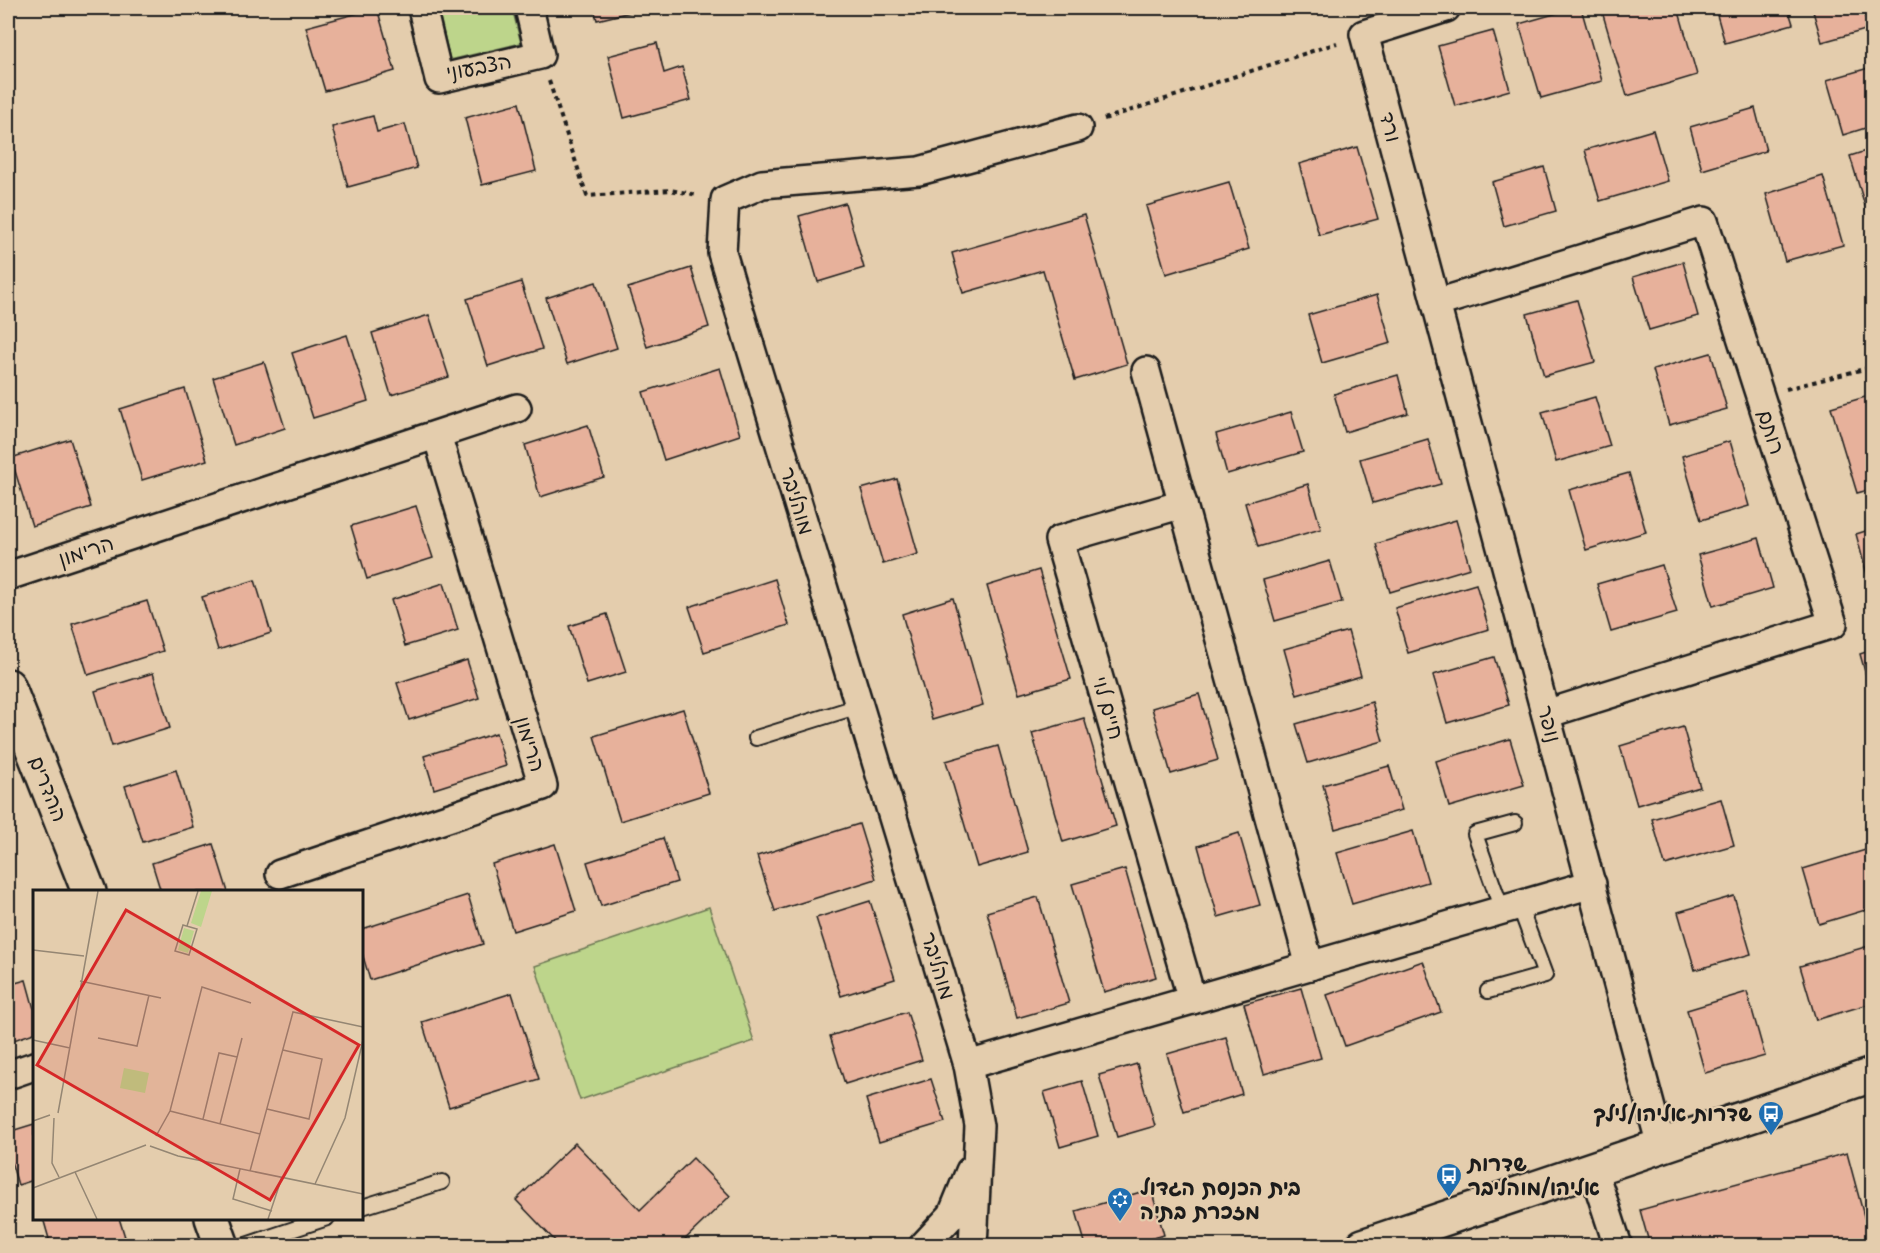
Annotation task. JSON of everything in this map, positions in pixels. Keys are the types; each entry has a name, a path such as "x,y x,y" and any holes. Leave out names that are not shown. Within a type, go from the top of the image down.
{"street":[{"name":"הצבעוני","path":"422,8 439,79 540,55 529,8"},
{"path":"1364,34 1446,8"},
{"name":"ורד","path":"1364,34 1437,303"},
{"path":"725,200 762,184 919,171 1078,128"},
{"name":"מוהליבר","path":"725,200 722,253 968,1065 979,1126 973,1245"},
{"name":"רותם","path":"1437,303 1704,221 1833,624 1546,714"},
{"name":"נופר","path":"1437,303 1661,1146"},
{"path":"1146,371 1310,966"},
{"name":"הרימון","path":"8,576 517,408"},
{"name":"הרימון","path":"280,874 543,786 437,435"},
{"name":"חיים לוי","path":"1183,504 1059,540 1192,1000"},
{"name":"ההדרים","path":"8,686 89,890"},
{"path":"968,1065 1592,884"},
{"path":"8,1075 33,1066"},
{"path":"1363,1245 1872,1075"},
{"name":"מוהליבר","path":"923,1245 951,1215 969,1175 976,1150"},
{"path":"1593,1168 1618,1245"},
{"path":"213,1220 222,1245"}],"lane":[{"path":"756,738 859,706"},
{"path":"1488,991 1545,975 1475,834 1515,823"},
{"path":"363,1208 442,1182"},
{"path":"243,1245 321,1220"}],"path":[{"path":"1078,128 1364,34"},
{"path":"540,55 587,196 670,190 725,200"},
{"path":"1760,395 1872,367"}],"green space":[{"path":"438,8 512,8 521,43 450,60"},
{"path":"709,907 754,1041 580,1100 535,966"}],"building":[{"path":"377,8 395,71 325,91 306,27"},
{"path":"594,8 647,8 597,20"},
{"path":"1581,8 1602,81 1541,98 1519,24"},
{"path":"1601,8 1678,8 1697,75 1627,96"},
{"path":"1715,8 1788,8 1793,24 1725,43"},
{"path":"1812,8 1862,8 1869,29 1822,42"},
{"path":"1493,31 1510,90 1455,106 1438,46"},
{"path":"657,43 664,73 682,67 691,100 624,118 608,56"},
{"path":"1872,67 1872,126 1843,135 1827,80"},
{"path":"519,103 536,171 482,185 465,118"},
{"path":"1755,108 1766,151 1702,170 1690,127"},
{"path":"373,116 377,132 405,124 417,168 348,187 332,127"},
{"path":"1653,130 1668,181 1600,201 1585,150"},
{"path":"1357,147 1378,219 1319,235 1299,164"},
{"path":"1872,149 1872,229 1850,156"},
{"path":"1544,167 1556,211 1504,226 1492,182"},
{"path":"1823,176 1843,245 1785,261 1766,194"},
{"path":"1229,182 1249,249 1166,274 1146,206"},
{"path":"845,203 864,268 818,282 799,216"},
{"path":"1084,215 1127,364 1075,380 1043,270 963,293 952,253"},
{"path":"1683,262 1698,316 1649,330 1633,277"},
{"path":"1872,265 1872,295 1865,267"},
{"path":"691,268 709,327 647,347 628,288"},
{"path":"521,282 542,349 488,366 467,299"},
{"path":"596,282 617,348 567,364 546,298"},
{"path":"1377,295 1391,343 1322,363 1308,315"},
{"path":"1577,300 1595,362 1544,376 1527,314"},
{"path":"429,315 449,377 391,395 372,333"},
{"path":"347,335 368,401 313,418 292,353"},
{"path":"1711,353 1727,409 1669,425 1653,370"},
{"path":"264,362 285,428 234,445 213,378"},
{"path":"720,368 740,435 664,460 643,392"},
{"path":"1398,375 1408,413 1345,432 1334,394"},
{"path":"185,389 207,460 142,480 120,409"},
{"path":"1872,395 1872,489 1857,493 1831,407"},
{"path":"1595,397 1610,446 1556,462 1542,412"},
{"path":"1291,412 1303,452 1227,474 1216,434"},
{"path":"588,425 604,477 540,497 525,445"},
{"path":"70,439 91,507 32,526 11,458"},
{"path":"1428,439 1441,484 1373,503 1360,459"},
{"path":"1730,441 1749,506 1701,520 1682,456"},
{"path":"1629,473 1646,532 1586,550 1569,490"},
{"path":"897,479 918,554 883,564 861,489"},
{"path":"1308,484 1321,529 1258,547 1245,503"},
{"path":"416,506 433,558 367,579 351,526"},
{"path":"1456,520 1470,568 1390,592 1376,544"},
{"path":"1872,529 1872,593 1856,534"},
{"path":"1759,538 1773,588 1713,606 1698,555"},
{"path":"1330,561 1342,602 1275,621 1263,580"},
{"path":"1662,565 1677,613 1611,632 1597,584"},
{"path":"1039,570 1071,679 1019,694 987,586"},
{"path":"775,579 789,625 704,652 689,607"},
{"path":"255,580 271,633 218,650 202,597"},
{"path":"444,583 458,630 405,646 391,600"},
{"path":"1476,584 1489,629 1408,653 1395,608"},
{"path":"953,598 983,705 932,720 902,614"},
{"path":"147,601 163,651 88,675 72,624"},
{"path":"607,614 626,672 587,684 569,626"},
{"path":"1348,631 1361,676 1297,695 1284,649"},
{"path":"1872,650 1872,697 1860,654"},
{"path":"1494,657 1509,705 1447,723 1433,675"},
{"path":"467,660 479,698 409,720 397,683"},
{"path":"153,673 170,728 112,746 95,691"},
{"path":"1199,694 1218,760 1171,774 1152,708"},
{"path":"1372,702 1383,741 1308,763 1296,724"},
{"path":"683,709 709,793 620,821 594,736"},
{"path":"1084,718 1116,826 1063,842 1032,733"},
{"path":"1683,727 1700,787 1637,805 1620,746"},
{"path":"496,733 506,766 434,789 424,756"},
{"path":"1510,739 1524,785 1449,807 1436,761"},
{"path":"998,746 1028,852 977,867 946,761"},
{"path":"1389,766 1402,810 1335,829 1323,785"},
{"path":"176,770 193,827 143,842 125,786"},
{"path":"1721,799 1734,845 1665,865 1652,819"},
{"path":"859,824 876,879 775,911 757,856"},
{"path":"1413,831 1428,882 1352,904 1337,853"},
{"path":"1239,833 1260,905 1218,917 1198,846"},
{"path":"663,838 677,882 601,906 587,862"},
{"path":"213,844 227,890 160,890 152,863"},
{"path":"555,844 576,911 513,931 492,864"},
{"path":"1872,848 1872,908 1819,924 1803,869"},
{"path":"1125,869 1156,977 1104,992 1072,884"},
{"path":"468,895 483,944 370,980 363,956 363,929"},
{"path":"1734,896 1751,954 1695,970 1678,912"},
{"path":"1038,897 1069,1003 1017,1018 987,912"},
{"path":"870,901 895,979 841,996 816,918"},
{"path":"1872,945 1872,1003 1816,1020 1800,966"},
{"path":"1423,961 1441,1012 1345,1046 1327,995"},
{"path":"26,980 33,1005 33,1033 8,1042 8,985"},
{"path":"1301,988 1321,1058 1264,1074 1244,1004"},
{"path":"1747,992 1765,1056 1705,1073 1687,1010"},
{"path":"512,993 539,1079 449,1107 422,1022"},
{"path":"907,1012 922,1060 845,1084 830,1036"},
{"path":"1226,1037 1242,1094 1184,1112 1167,1054"},
{"path":"1137,1064 1155,1126 1117,1137 1099,1075"},
{"path":"931,1079 945,1122 879,1142 866,1099"},
{"path":"1082,1081 1098,1136 1060,1147 1044,1092"},
{"path":"33,1124 33,1180 18,1185 8,1151 8,1132"},
{"path":"575,1143 640,1210 693,1158 730,1196 678,1246 560,1246 516,1200"},
{"path":"1847,1153 1872,1246 1650,1246 1640,1210"},
{"name":"בית הכנסת הגדול מזכרת בתיה","path":"1151,1189 1164,1235 1127,1246 1086,1246 1076,1211"},
{"path":"44,1220 120,1220 125,1237 95,1246 51,1246"}],"place":[{"name":"שדרות אליהו/לילך","path":"1771,1137"},
{"name":"שדרות אליהו/מוהליבר","path":"1449,1199"},
{"name":"בית הכנסת הגדול מזכרת בתיה","path":"1120,1223"}]}
